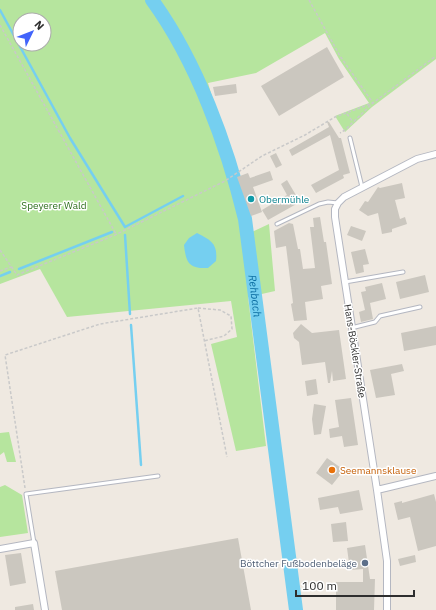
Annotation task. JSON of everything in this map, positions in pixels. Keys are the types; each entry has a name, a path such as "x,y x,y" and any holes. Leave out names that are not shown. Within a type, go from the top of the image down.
{"street":[{"path":"338,203 344,197 417,159 436,154"},
{"name":"Hans-Böckler-Straße","path":"338,203 335,209 335,217 387,562 387,610"},
{"path":"377,490 436,476"},
{"path":"0,549 34,543 45,610"}],"lane":[{"path":"350,138 362,187"},
{"path":"277,224 319,204 328,202 338,203"},
{"path":"345,282 403,272"},
{"path":"351,328 375,322 380,316 420,307"},
{"path":"34,543 26,494 158,476"}],"path":[{"path":"309,0 340,56 372,103"},
{"path":"0,25 116,234"},
{"path":"340,133 372,103 436,56"},
{"path":"0,250 17,275 116,234 237,174 262,156 305,135 336,117 372,103"},
{"path":"347,113 353,122"},
{"path":"0,271 12,267"},
{"path":"198,308 227,457"},
{"path":"26,494 5,355 100,324 198,308 220,310 231,316 232,329 224,336 204,341"}],"green space":[{"name":"Speyerer Wald","path":"0,0 436,0 436,59 372,107 345,132 335,116 369,103 339,59 325,33 256,73 208,83 252,232 269,224 275,291 248,297 266,446 236,451 211,344 237,337 231,301 67,317 40,269 0,284"},
{"path":"9,432 16,462 7,462 4,452 0,455 0,433"},
{"path":"5,485 22,495 28,533 0,537 0,487"}],"water":[{"path":"197,233 210,240 216,250 216,261 208,268 193,266 187,260 184,245 189,238"}],"building":[{"path":"327,47 344,77 279,116 261,86"},
{"path":"236,84 237,93 215,96 213,87"},
{"path":"327,122 329,122 339,138 341,138 350,173 343,175 344,178 316,193 311,185 339,170 330,135 292,156 289,150 329,127"},
{"path":"276,153 282,165 276,168 270,156"},
{"name":"Obermühle","path":"270,171 273,180 253,187 262,212 251,216 237,177 248,173 250,178"},
{"path":"287,180 300,202 268,220 262,210 287,195 281,184"},
{"path":"402,183 405,198 395,200 400,219 405,217 407,224 392,229 392,232 382,234 378,213 368,216 359,210 365,201 368,202 378,187 380,188"},
{"path":"320,217 324,242 326,242 332,284 321,286 323,299 305,302 307,320 294,321 286,246 276,248 274,231 289,223 293,224 298,249 300,249 303,269 315,268 310,227 314,227 313,218"},
{"path":"351,226 366,231 362,241 347,235"},
{"path":"365,249 369,264 363,265 364,272 356,274 351,252"},
{"path":"425,275 429,292 400,299 396,282"},
{"path":"382,283 386,299 370,303 373,319 361,322 359,312 365,310 361,292 366,291 365,287"},
{"path":"301,324 312,333 339,330 346,379 333,381 332,371 330,383 328,383 325,362 302,365 299,342 294,338 293,333"},
{"path":"436,326 436,345 404,351 401,333"},
{"path":"402,364 404,371 391,374 395,395 376,398 370,370"},
{"path":"316,379 318,394 307,396 305,381"},
{"path":"351,398 358,445 344,447 342,436 330,438 329,429 339,427 335,400"},
{"path":"314,404 326,406 321,434 314,435 312,419"},
{"path":"327,458 344,470 332,485 316,473"},
{"path":"359,490 363,510 340,514 338,507 320,510 318,498"},
{"path":"434,494 436,502 436,546 418,551 410,517 398,520 394,503 402,501 402,503"},
{"path":"346,522 348,541 333,542 331,524"},
{"path":"238,538 251,610 62,610 55,571"},
{"path":"365,545 370,579 375,579 374,610 336,610 336,582 363,582 363,569 350,570 347,548"},
{"path":"21,553 26,583 10,586 5,555"},
{"path":"415,555 416,562 400,566 398,559"},
{"path":"33,604 34,610 15,610 15,607"}],"waterway":[{"name":"Rehbach","path":"152,0 183,50 209,105 229,162 245,219 296,610"},
{"path":"0,10 70,138 125,227 183,196"},
{"path":"19,269 112,232"},
{"path":"125,235 130,314"},
{"path":"0,276 10,272"},
{"path":"131,325 141,465"}],"place":[{"name":"Obermühle","path":"251,199"},
{"name":"Seemannsklause","path":"332,470"},
{"name":"Böttcher Fußbodenbeläge","path":"365,563"}]}
